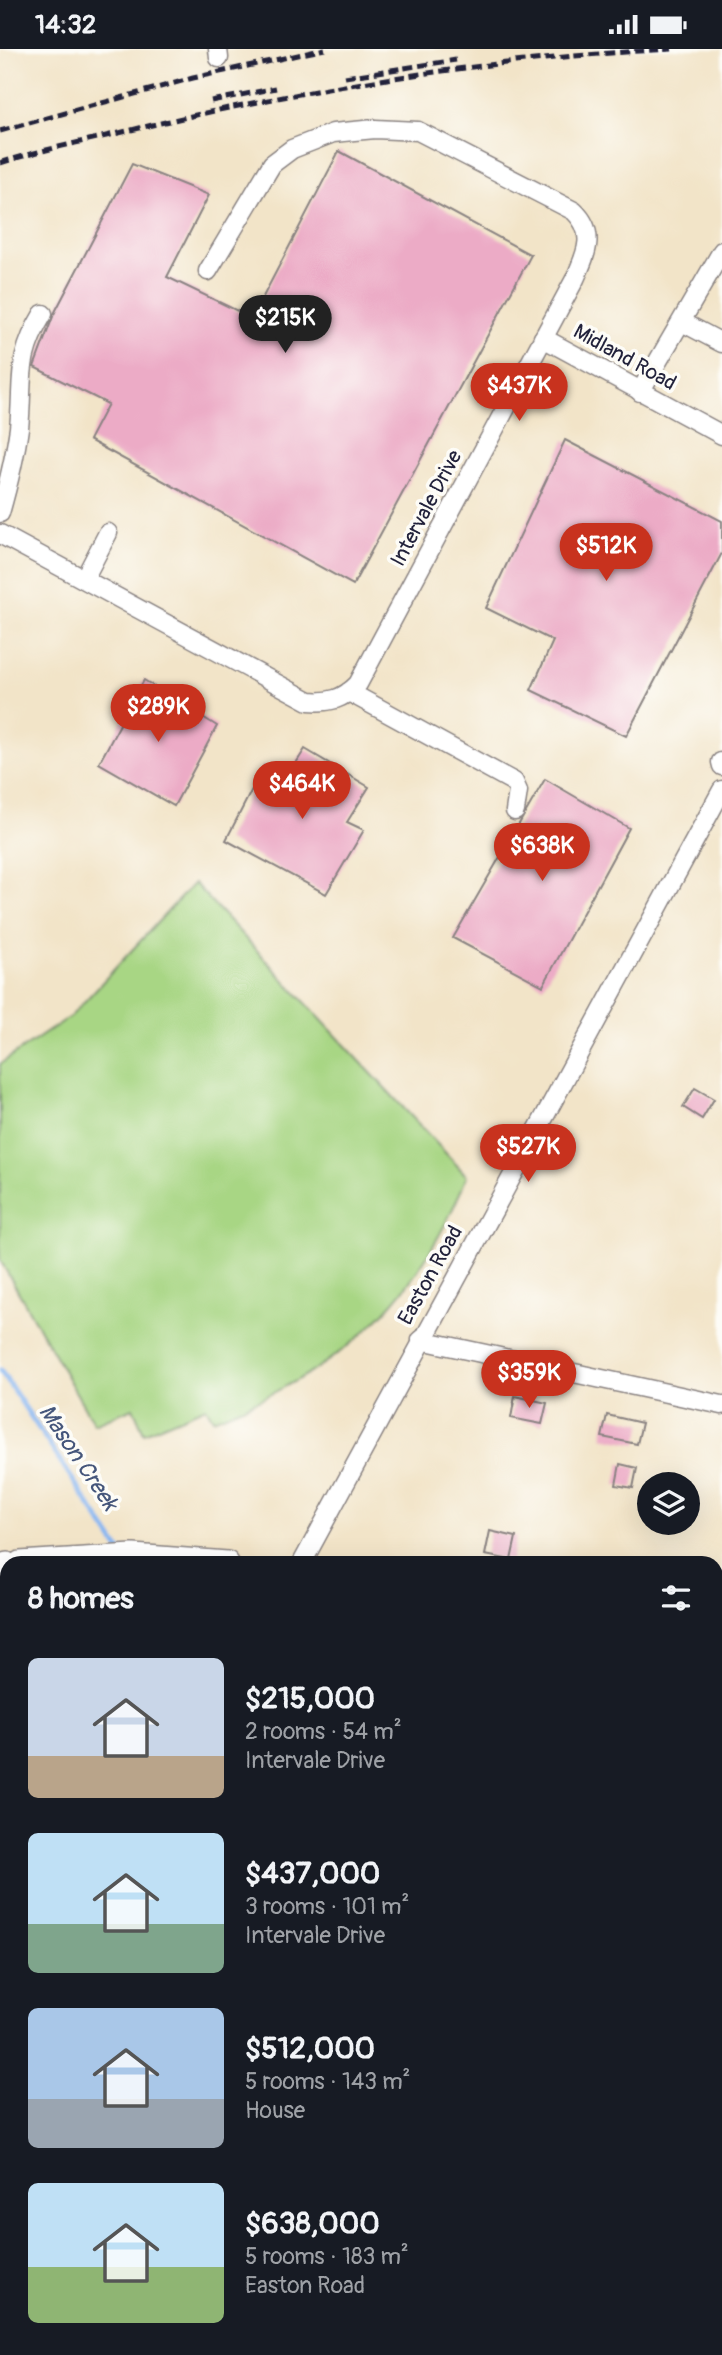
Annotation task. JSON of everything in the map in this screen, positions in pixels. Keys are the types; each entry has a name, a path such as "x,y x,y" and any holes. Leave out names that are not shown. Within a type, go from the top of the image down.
{"street":[{"name":"Intervale Drive","path":"208,271 272,164 292,149 333,133 375,129 418,131 500,170 569,207 583,219 589,239 587,251 358,684 349,692"},
{"path":"640,392 722,251"},
{"path":"705,282 722,291"},
{"path":"0,513 19,426 23,356 29,336 43,314"},
{"path":"682,322 722,344"},
{"name":"Midland Road","path":"543,338 722,435"},
{"path":"85,579 108,533"},
{"path":"0,534 309,701 333,700 349,692 514,782 518,791 515,811"},
{"name":"Easton Road","path":"306,1556 722,789"},
{"path":"421,1340 722,1405"}],"green space":[{"path":"194,883 467,1176 447,1222 424,1262 398,1297 369,1328 336,1355 300,1379 213,1419 206,1407 144,1433 133,1408 94,1424 0,1260 0,1064 71,1016"}],"building":[{"path":"339,151 531,255 353,585 89,440 108,404 34,367 54,314 132,164 209,195 167,277 252,318"},
{"path":"565,440 722,521 722,553 626,736 531,690 553,641 486,608"},
{"path":"144,680 217,726 174,806 99,763"},
{"path":"305,749 369,787 347,822 364,830 326,894 226,840 264,766 286,779"},
{"path":"545,779 629,828 543,986 453,938"},
{"path":"695,1088 714,1099 702,1119 683,1107"},
{"path":"515,1396 547,1403 542,1424 511,1418"},
{"path":"607,1415 642,1423 637,1444 602,1437"},
{"path":"620,1464 637,1468 633,1488 616,1485"},
{"path":"490,1531 516,1537 512,1556 485,1555"}],"waterway":[{"name":"Mason Creek","path":"0,1370 120,1551"}],"railway":[{"path":"0,131 193,78 325,49"},
{"path":"0,163 190,116 327,89 465,68 672,49"},
{"path":"345,77 456,60"},
{"path":"211,101 276,88"}]}
